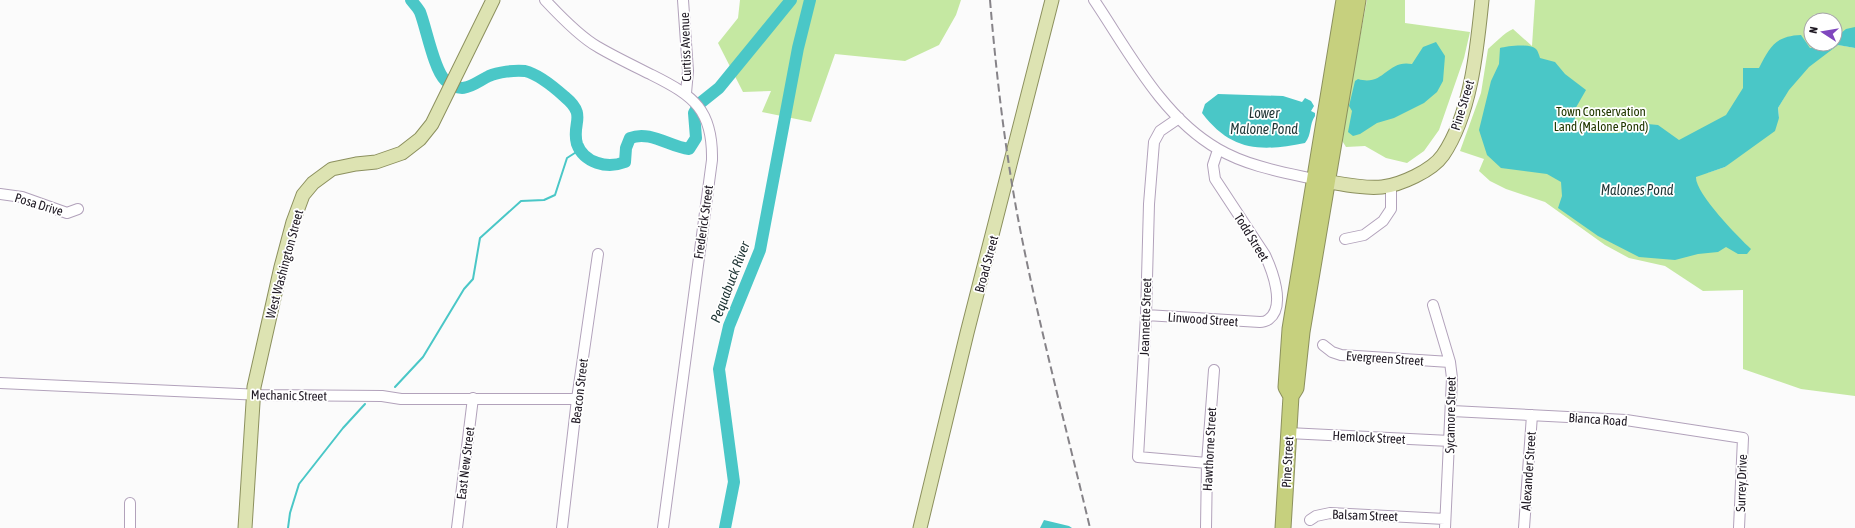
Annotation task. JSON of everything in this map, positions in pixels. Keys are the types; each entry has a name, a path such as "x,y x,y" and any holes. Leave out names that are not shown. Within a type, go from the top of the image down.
{"highway":[{"path":"1321,180 1344,0"},
{"path":"1321,180 1358,0"},
{"name":"Pine Street","path":"1283,528 1290,396 1296,388 1321,180"}],"main road":[{"name":"West Washington Street","path":"245,528 253,395 281,268 293,222 303,195 313,182 332,169 376,162 402,153 420,139 432,124 493,0"},
{"name":"Broad Street","path":"920,528 1052,0"},
{"name":"Pine Street","path":"1321,180 1380,187 1391,185 1406,182 1442,157 1459,126 1472,73 1482,0"}],"street":[{"name":"Frederick Street","path":"545,0 596,46 686,93 703,113 710,130 712,160 663,528"},
{"name":"Curtiss Avenue","path":"683,0 688,71 686,93"},
{"path":"1094,0 1160,98 1179,118 1218,150 1264,168 1321,180"},
{"name":"Jeannette Street","path":"1179,118 1160,131 1154,142 1149,204 1146,315 1138,457 1207,462"},
{"name":"Todd Street","path":"1218,150 1213,165 1215,178 1265,255 1274,276 1277,298 1274,312 1269,319 1260,322"},
{"path":"1345,239 1364,236 1383,221 1391,209 1391,185"},
{"name":"Posa Drive","path":"0,194 22,197 67,214 78,209"},
{"name":"Beacon Street","path":"562,528 577,399 598,254"},
{"name":"Sycamore Street","path":"1433,305 1450,362 1452,411 1445,523"},
{"name":"Linwood Street","path":"1146,315 1260,322"},
{"name":"Evergreen Street","path":"1323,346 1332,352 1341,355 1450,362"},
{"name":"Hawthorne Street","path":"1206,528 1207,462 1214,370"},
{"name":"Mechanic Street","path":"0,383 253,395 382,396 402,399 577,399"},
{"name":"East New Street","path":"457,528 473,398"},
{"name":"Bianca Road","path":"1452,411 1626,420 1743,438"},
{"name":"Alexander Street","path":"1524,528 1532,415"},
{"name":"Hemlock Street","path":"1288,433 1450,441"},
{"name":"Surrey Drive","path":"1739,528 1743,438"},
{"path":"130,503 130,528"},
{"name":"Balsam Street","path":"1310,520 1316,516 1330,513 1445,523"}],"green space":[{"path":"740,0 961,0 956,15 939,45 905,61 835,54 811,122 762,112 771,91 743,92 718,43 738,18"},
{"path":"1367,0 1405,0 1405,23 1470,32 1464,58 1439,130 1424,151 1407,163 1386,158 1365,146 1346,147 1341,139"},
{"name":"Town Conservation Land (Malone Pond)","path":"1535,0 1855,0 1855,38 1843,43 1843,12 1803,12 1803,52 1843,52 1843,46 1855,48 1855,396 1801,389 1743,369 1743,290 1703,291 1665,266 1629,258 1605,245 1545,202 1506,189 1490,181 1479,171 1484,159 1460,151 1481,93 1488,49 1503,35 1513,29 1532,46","holes":["1785,96 1778,108 1779,118 1725,167 1707,173 1698,166"]}],"water":[{"name":"Malones Pond","path":"1855,27 1855,48 1843,46 1843,31 1846,29"},
{"name":"Malones Pond","path":"1801,35 1803,38 1803,52 1829,52 1809,67 1789,90 1778,108 1779,118 1775,131 1725,167 1696,177 1702,193 1710,204 1751,249 1747,254 1738,254 1726,247 1718,252 1698,254 1675,260 1639,257 1598,236 1558,208 1562,196 1561,182 1547,174 1501,168 1487,155 1479,130 1491,81 1499,64 1500,48 1508,46 1533,47 1537,50 1540,58 1555,62 1565,74 1586,90 1574,111 1575,120 1582,129 1592,133 1619,133 1637,123 1658,125 1679,140 1726,115 1743,88 1743,68 1759,68 1770,49 1779,40"},
{"path":"1436,42 1445,56 1443,81 1437,92 1424,103 1394,118 1377,123 1360,134 1353,136 1348,132 1352,111 1349,106 1355,81 1358,79 1374,79 1397,65 1412,64 1423,47"},
{"name":"Lower Malone Pond","path":"1218,94 1283,96 1302,102 1305,98 1311,101 1314,106 1311,111 1315,113 1315,116 1307,140 1305,143 1274,147 1248,146 1235,142 1213,126 1202,113 1205,104"},
{"path":"1044,520 1069,526 1072,528 1040,528"}],"waterway":[{"path":"411,0 420,12 437,67 441,75 451,85 463,88 468,87 489,76 501,72 525,71 535,75 561,93 576,109 576,137 580,151 585,156 597,163 611,165 625,162 626,148 630,138 637,136 652,137 682,148 689,149 696,138 694,113 699,104 719,88 791,0"},
{"name":"Pequabuck River","path":"725,528 734,482 719,369 729,326 760,250 798,48 810,0"},
{"path":"395,387 423,357 464,289 473,279 480,238 521,201 544,200 555,195 567,158 581,149"},
{"path":"288,528 290,513 299,484 343,428 365,404"}],"railway":[{"path":"990,0 1001,106 1017,213 1042,332 1090,528"}]}
